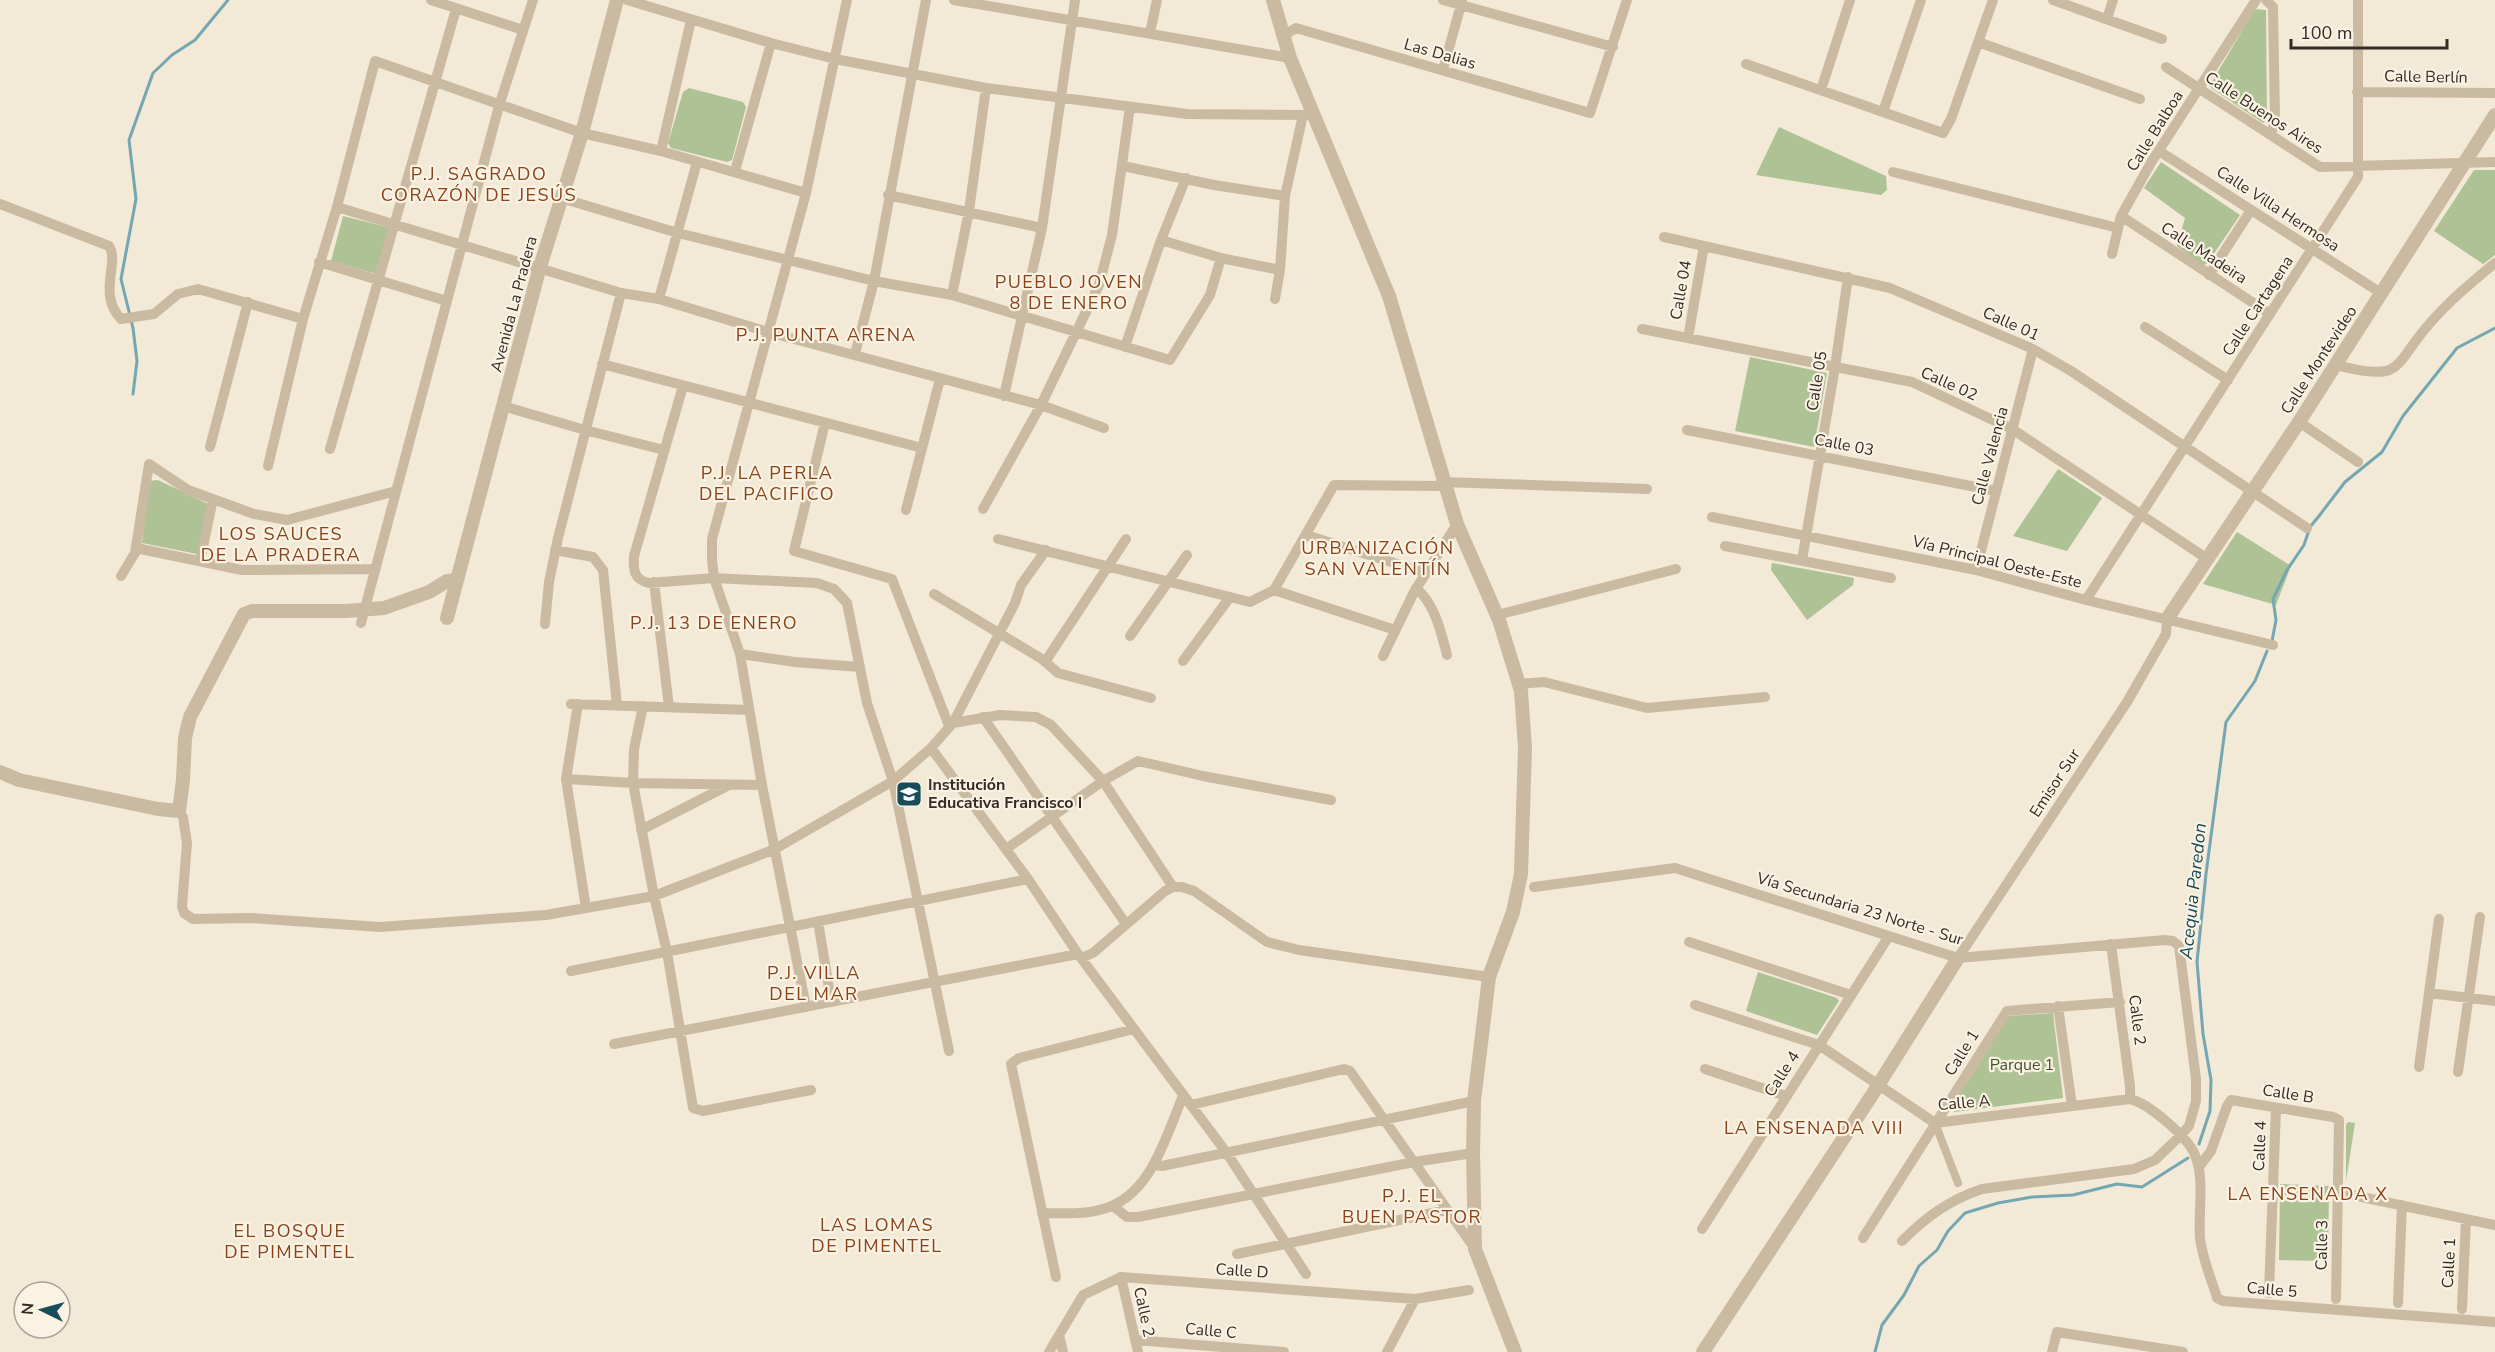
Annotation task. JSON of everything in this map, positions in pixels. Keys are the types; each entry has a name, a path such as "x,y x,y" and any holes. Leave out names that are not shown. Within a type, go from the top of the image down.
{"street":[{"path":"430,0 523,30"},
{"path":"362,616 499,106 533,0"},
{"name":"Avenida La Pradera","path":"447,618 539,270 582,133 617,0"},
{"path":"627,0 771,43 835,59 986,88 1187,114 1308,115"},
{"path":"806,1007 762,784 740,654 714,578 712,539 806,193 847,0"},
{"path":"855,354 874,281 888,195 926,0"},
{"path":"954,0 1014,5 1072,19 1290,58"},
{"path":"1004,396 1042,228 1063,97 1075,0"},
{"path":"1150,33 1157,0"},
{"path":"1273,0 1308,115 1389,296 1456,524 1497,615 1519,684 1525,748 1521,874 1513,912 1489,977 1474,1101 1475,1249"},
{"path":"1443,0 1462,3 1613,47 1627,0"},
{"path":"1821,90 1850,0"},
{"path":"1883,112 1921,0"},
{"path":"1746,64 1944,133 1993,0"},
{"path":"2053,0 2162,39"},
{"path":"2107,19 2113,0"},
{"name":"Calle Balboa","path":"2112,254 2121,216 2159,151 2256,0"},
{"path":"2266,0 2273,8 2275,120 2271,134"},
{"name":"Calle Cartagena","path":"2086,600 2139,514 2358,177 2360,166 2357,144 2358,0"},
{"path":"1443,70 1462,3"},
{"path":"330,449 456,9"},
{"path":"661,150 691,20"},
{"name":"Las Dalias","path":"1283,36 1296,28 1590,113 1613,47"},
{"path":"1978,42 2140,99"},
{"path":"735,171 771,43"},
{"path":"268,466 303,319 337,207 375,61 582,133 661,150 806,193"},
{"name":"Calle Buenos Aires","path":"2166,67 2320,167 2495,162"},
{"path":"952,295 969,211 986,88"},
{"name":"Calle Berlín","path":"2357,92 2495,93"},
{"path":"983,509 1041,405 1099,285 1112,235 1130,107"},
{"path":"1275,299 1280,270 1285,196 1308,115"},
{"name":"Calle Montevideo","path":"2167,620 2206,558 2299,422 2495,116"},
{"name":"Calle Villa Hermosa","path":"2159,151 2381,293"},
{"path":"659,299 697,162"},
{"path":"1122,166 1214,185 1285,196"},
{"path":"1893,172 2118,228"},
{"path":"1125,347 1161,240 1186,178"},
{"path":"888,195 1042,228"},
{"path":"561,198 678,233 874,281 952,295 1170,360 1210,295 1221,258"},
{"path":"0,204 109,246 112,255 109,279 111,298 119,318 129,319 154,314 178,294 193,289 248,302 303,319"},
{"path":"337,207 462,244 539,270 621,293 659,299 768,332 1041,405 1104,428"},
{"path":"2209,275 2251,210"},
{"name":"Calle Madeira","path":"2121,216 2270,315"},
{"name":"Calle 01","path":"1664,237 1890,288 2033,349 2071,371 2307,528"},
{"path":"1161,240 1221,258 1280,270"},
{"name":"Calle 04","path":"1688,338 1704,246"},
{"path":"319,262 447,302"},
{"path":"2335,365 2359,370 2388,371 2400,362 2432,318 2495,263"},
{"name":"Calle 05","path":"1802,560 1848,277"},
{"path":"545,624 555,550 621,293"},
{"path":"210,447 248,302"},
{"path":"2145,327 2228,380"},
{"name":"Calle 02","path":"1642,329 1912,382 2012,429 2206,558"},
{"name":"Calle Valencia","path":"1976,570 2033,349"},
{"path":"602,364 922,448"},
{"path":"906,510 940,379"},
{"path":"683,386 634,556 633,569 637,577 644,582 714,578 817,583 834,589 847,603 867,703 893,781 949,1051"},
{"path":"503,406 664,450"},
{"path":"2299,422 2358,462"},
{"path":"825,423 794,551 892,579 951,725"},
{"name":"Calle 03","path":"1687,430 1996,491"},
{"path":"120,576 135,554 149,464 188,490 254,514 287,520 396,491"},
{"path":"998,538 1250,602 1274,590 1334,485 1437,486 1443,482 1647,489"},
{"path":"200,561 213,499"},
{"name":"Vía Principal Oeste-Este","path":"1712,517 1976,570 2086,600 2273,645"},
{"path":"1383,656 1416,588 1456,524"},
{"path":"1306,535 1426,573"},
{"path":"1045,662 1126,539"},
{"path":"1725,546 1891,578"},
{"path":"136,548 242,570 375,569"},
{"path":"555,550 593,557 603,570 617,705"},
{"path":"183,817 187,843 182,906 184,913 193,919 251,918 380,927 546,915 654,896 775,849 893,781 931,748 951,725 1015,603 1021,585 1046,550"},
{"path":"1130,636 1187,555"},
{"path":"1497,615 1676,569"},
{"path":"0,772 19,780 158,809 179,811 190,717 200,694 226,651 241,616 252,611 362,616 429,592 447,581 457,580"},
{"path":"654,582 669,707"},
{"path":"1416,588 1424,595 1438,622 1448,655"},
{"path":"1274,590 1395,630"},
{"path":"934,594 1000,633 1058,673 1151,698"},
{"path":"1183,661 1230,597"},
{"name":"Emisor Sur","path":"1958,958 2127,702 2166,634 2167,620"},
{"path":"740,654 795,662 860,667"},
{"path":"1519,684 1544,681 1647,708 1764,697"},
{"path":"586,908 566,779 575,704 749,710"},
{"path":"643,706 634,749 633,783 667,952 691,1101 696,1111 811,1090"},
{"path":"951,725 982,717 1017,715 1036,717 1051,724 1104,781 1173,887"},
{"path":"982,717 1126,924"},
{"path":"931,748 1028,879 1079,956 1226,1152 1306,1274"},
{"path":"1006,849 1104,781 1140,760 1192,774 1331,800"},
{"path":"566,779 633,783 762,784"},
{"path":"641,830 732,784"},
{"name":"Vía Secundaria 23 Norte - Sur","path":"1534,887 1675,868 1958,958 2111,944 2173,941 2178,946 2196,1078 2189,1126 2180,1136"},
{"path":"571,971 1028,879"},
{"path":"614,1044 935,981 1093,953 1165,891 1173,887 1182,887 1202,896 1268,942 1299,950 1489,977"},
{"path":"2458,1072 2480,917"},
{"path":"2419,1067 2439,919"},
{"path":"818,921 831,1001"},
{"name":"Calle 4","path":"1701,1229 1889,936"},
{"path":"1689,942 1851,995"},
{"name":"Calle 2","path":"2111,944 2120,1002 2130,1099"},
{"path":"1703,1352 1958,958"},
{"path":"2429,993 2495,1001"},
{"name":"Calle 1","path":"1863,1238 2007,1011 2120,1002"},
{"name":"Calle A","path":"1695,1005 1819,1045 1935,1123 2130,1099"},
{"path":"2058,1006 2072,1106"},
{"path":"1056,1277 1011,1064 1019,1058 1134,1029"},
{"path":"1191,1105 1344,1069 1354,1075 1475,1249 1515,1352"},
{"path":"1705,1069 1786,1096"},
{"path":"1042,1214 1101,1210 1126,1198 1154,1165 1183,1096"},
{"path":"1902,1241 1924,1219 1964,1195 1982,1189 2134,1169 2155,1161 2180,1136 2139,1101 2130,1099"},
{"name":"Calle B","path":"2199,1167 2211,1151 2231,1100 2333,1117 2339,1120"},
{"path":"1154,1165 1162,1166 1474,1101"},
{"name":"Calle 4","path":"2269,1293 2276,1108"},
{"name":"Calle 3","path":"2336,1299 2339,1120"},
{"path":"1935,1123 1958,1183"},
{"name":"Calle 5","path":"2180,1136 2195,1153 2199,1167 2201,1242 2217,1298 2223,1301 2495,1322"},
{"path":"1113,1206 1119,1213 1130,1218 1414,1162 1473,1153"},
{"path":"2338,1192 2495,1225"},
{"path":"2398,1303 2402,1205"},
{"path":"1237,1254 1447,1210"},
{"name":"Calle 1","path":"2462,1309 2466,1219"},
{"name":"Calle 2","path":"1121,1277 1138,1352"},
{"name":"Calle D","path":"1049,1352 1083,1295 1121,1277 1415,1299 1469,1290"},
{"path":"1387,1352 1415,1299"},
{"path":"2052,1352 2057,1332 2183,1352"},
{"path":"1059,1335 1063,1352"},
{"name":"Calle C","path":"1135,1340 1284,1352"}],"green space":[{"path":"2255,9 2266,10 2267,120 2263,123 2211,88 2210,85"},
{"path":"689,88 743,102 746,107 732,160 727,162 671,148 668,143 683,92"},
{"path":"1779,127 1886,176 1887,190 1881,195 1756,175"},
{"path":"2161,162 2240,215 2207,264 2202,265 2177,246 2185,218 2144,188"},
{"path":"2474,170 2495,170 2495,255 2483,264 2434,231"},
{"path":"343,216 391,228 377,274 331,261"},
{"path":"1750,357 1827,373 1814,447 1735,431"},
{"path":"2058,469 2102,498 2067,551 2013,536"},
{"path":"158,480 208,504 197,554 142,543 149,481"},
{"path":"2237,532 2291,566 2276,605 2203,584"},
{"path":"1772,563 1854,578 1853,585 1807,620 1771,570"},
{"path":"1758,972 1837,998 1839,1001 1817,1035 1746,1011"},
{"name":"Parque 1","path":"2053,1013 2063,1098 1954,1112 1951,1107 2009,1016"},
{"path":"2348,1122 2355,1123 2346,1181 2346,1125"},
{"path":"2280,1184 2329,1186 2328,1261 2279,1260"}],"waterway":[{"path":"133,394 137,361 133,328 121,279 136,199 129,140 153,73 172,55 195,40 228,0"},
{"name":"Acequia Paredon","path":"2272,641 2276,620 2273,599 2287,570 2304,545 2310,527 2345,482 2382,452 2403,416 2457,348 2495,328"},
{"name":"Acequia Paredon","path":"2199,1144 2210,1111 2211,1080 2203,1034 2197,962 2226,722 2255,681 2267,651"},
{"name":"Acequia Paredon","path":"1875,1352 1882,1325 1904,1295 1919,1266 1937,1250 1948,1231 1965,1213 1998,1203 2032,1197 2073,1195 2117,1184 2142,1187 2188,1158"}],"place":[{"name":"Institución Educativa Francisco I","path":"909,794"}],"district":[{"name":"P.J. SAGRADO CORAZÓN DE JESÚS","path":"479,184"},
{"name":"PUEBLO JOVEN 8 DE ENERO","path":"1069,292"},
{"name":"P.J. PUNTA ARENA","path":"826,335"},
{"name":"P.J. LA PERLA DEL PACIFICO","path":"767,483"},
{"name":"LOS SAUCES DE LA PRADERA","path":"281,544"},
{"name":"URBANIZACIÓN SAN VALENTÍN","path":"1378,558"},
{"name":"P.J. 13 DE ENERO","path":"714,623"},
{"name":"P.J. VILLA DEL MAR","path":"814,983"},
{"name":"LA ENSENADA VIII","path":"1814,1128"},
{"name":"LA ENSENADA X","path":"2308,1194"},
{"name":"P.J. EL BUEN PASTOR","path":"1412,1206"},
{"name":"LAS LOMAS DE PIMENTEL","path":"877,1235"},
{"name":"EL BOSQUE DE PIMENTEL","path":"290,1241"}]}
